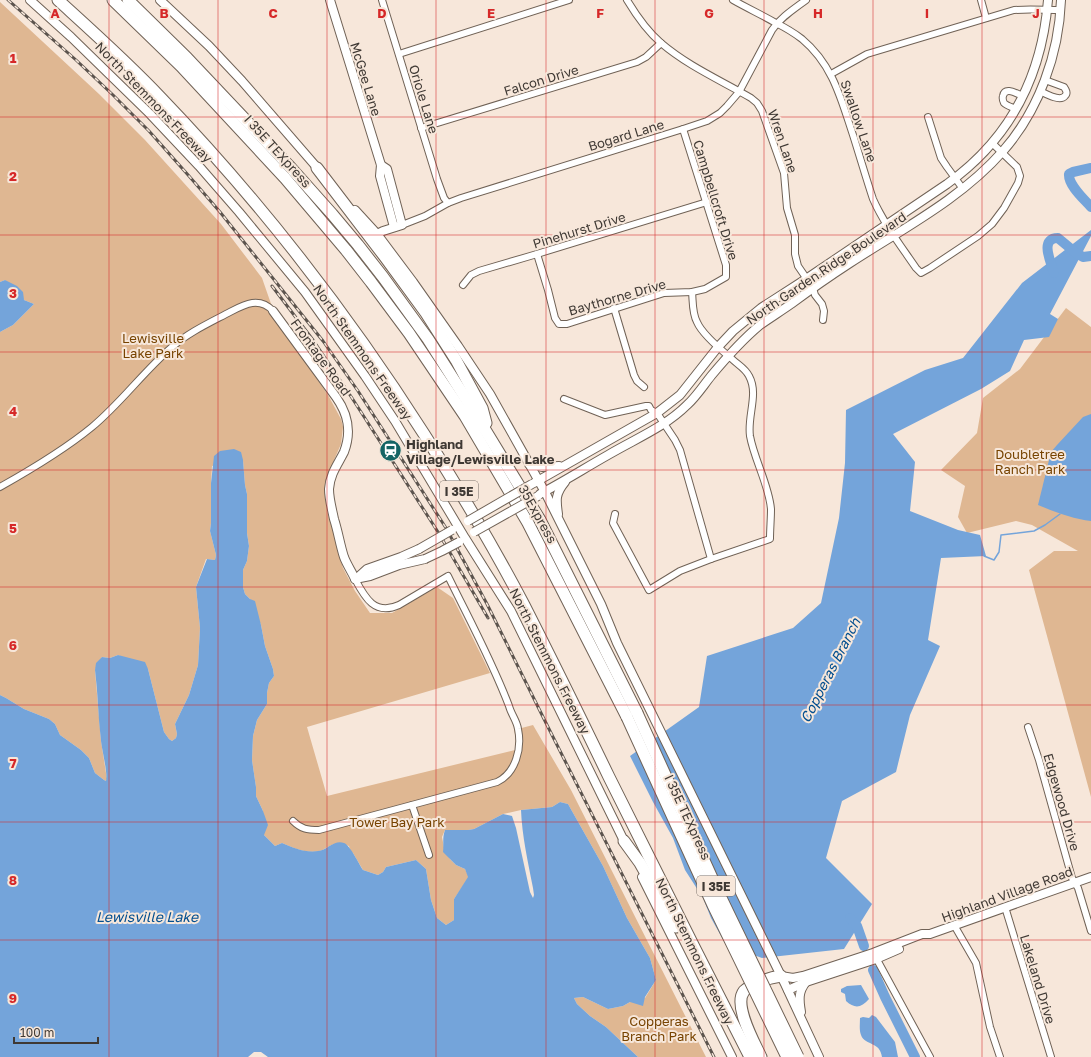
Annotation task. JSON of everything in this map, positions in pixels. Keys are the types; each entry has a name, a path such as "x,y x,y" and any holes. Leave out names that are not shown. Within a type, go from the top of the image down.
{"highway":[{"name":"North Stemmons Freeway","path":"58,0 158,94 232,175 306,265 402,399 494,549 523,603 750,1057"},
{"name":"I 35E TEXpress","path":"113,0 181,66 285,178 346,250 409,333"},
{"name":"I 35E","path":"128,0 198,69 291,168 358,245 428,339 451,374 540,520 632,715 798,1057"},
{"path":"317,168 426,313 456,360 482,408 489,436"},
{"name":"35Express","path":"409,333 465,416 528,523 632,715"},
{"name":"I 35E TEXpress","path":"632,715 713,905 787,1057"},
{"path":"624,841 640,863 680,934 692,943"},
{"path":"761,1057 742,1015 741,998 744,991 748,987 769,978 781,976"}],"main road":[{"name":"North Stemmons Freeway","path":"30,0 150,114 239,212 305,292 395,421 462,540 511,611 732,1057"},
{"path":"160,0 209,46 242,81 317,168 377,234 413,282 490,394 529,464 535,482 558,519 601,604 617,644 788,990 819,1057"},
{"name":"McGee Lane","path":"330,0 381,165 380,176 398,226"},
{"name":"North Garden Ridge Boulevard","path":"355,579 367,569 401,557 419,548 657,413 680,395 718,347 733,331 761,308 886,225 973,164 1006,126 1023,96 1038,56 1044,30 1048,0"},
{"name":"North Garden Ridge Boulevard","path":"355,579 370,576 399,564 424,559 442,551 609,454 664,424 688,405 728,356 747,336 762,324 813,288 894,236 963,189 1003,152 1031,109 1045,80 1055,44 1061,10 1061,0"},
{"path":"377,234 398,226"},
{"name":"Frontage Road","path":"273,311 336,397 347,418 347,441 344,452 332,476 329,492 343,553 355,579"},
{"path":"529,464 546,468 565,464"},
{"path":"558,519 557,497 561,487 569,478"},
{"name":"Highland Village Road","path":"781,976 793,978 803,976 890,952 954,925 1091,877"},
{"name":"Highland Village Road","path":"788,990 875,956"},
{"path":"803,1022 799,1001 802,987 806,982"}],"street":[{"name":"Oriole Lane","path":"382,0 439,186 448,203"},
{"path":"398,54 570,0"},
{"name":"Wren Lane","path":"626,0 642,23 661,43 688,63 751,98 762,111 784,173 787,208 795,235 795,254 798,266 822,304 824,311 822,320"},
{"name":"Swallow Lane","path":"733,0 786,28 802,39 831,74 844,107 873,199 879,213 916,268 921,273 978,236 997,218 1018,183 1020,176 1017,167 1003,152"},
{"name":"Bogard Lane","path":"398,226 425,216 448,203 461,198 708,121 727,106 739,92 772,30 788,13 806,0"},
{"path":"981,0 986,18"},
{"path":"831,74 867,54 1014,10 1061,10"},
{"name":"Falcon Drive","path":"421,128 637,62 646,57 661,43"},
{"path":"1040,91 1059,99 1066,95 1064,87 1045,80"},
{"path":"1016,110 1005,104 1003,95 1010,91 1023,96"},
{"path":"928,117 942,158 963,189"},
{"name":"Campbellcroft Drive","path":"684,129 726,265 726,277"},
{"path":"992,143 1003,152"},
{"name":"Pinehurst Drive","path":"463,285 471,275 478,272 707,202"},
{"name":"Baythorne Drive","path":"537,254 559,324 567,324 664,293 692,292 705,289 726,277"},
{"path":"615,514 614,523 649,590 680,571 770,539 770,508 768,495 750,435 750,417 753,393 752,383 745,370 718,347 700,328 694,315 692,292"},
{"path":"0,486 66,446 93,426 113,408 162,356 195,330 254,302 263,303 273,311"},
{"path":"614,308 634,375 644,387"},
{"path":"564,399 605,415 646,406 649,406 657,413 680,450 711,559"},
{"path":"293,821 297,825 307,830 319,830 497,782 504,779 514,765 519,750 518,729 503,690 448,576 399,605 390,608 379,607 369,602 355,579"},
{"name":"Edgewood Drive","path":"1028,727 1072,878 1078,890 1091,931"},
{"path":"412,805 429,855"},
{"name":"Lakeland Drive","path":"1005,908 1051,1057"},
{"path":"954,925 976,963 990,1027 1000,1057"},
{"path":"875,956 930,1057"}],"green space":[{"name":"Lewisville Lake Park","path":"0,2 99,94 145,140 221,224 262,278 277,321 328,395 341,419 343,427 341,444 328,474 325,492 327,510 343,568 355,591 370,613 392,613 437,587 453,598 490,673 307,727 327,796 515,750 516,738 514,730 533,725 571,790 706,1057 638,1057 606,1027 590,1016 577,1004 574,998 583,997 608,1009 623,1006 630,1002 645,998 656,980 650,958 627,918 603,866 568,804 560,802 552,807 521,810 503,814 474,829 445,830 442,837 444,847 450,859 456,865 465,869 469,877 454,899 454,920 446,925 437,918 431,900 426,869 416,860 386,867 383,872 378,875 363,870 353,853 350,851 349,846 336,844 320,851 310,852 295,849 282,843 275,846 264,835 263,811 256,796 252,760 253,736 257,720 267,704 269,683 274,676 265,646 261,625 243,587 243,570 247,561 249,546 247,533 247,494 243,460 212,466 210,531 216,555 215,560 206,559 196,587 200,628 198,665 189,695 175,724 177,734 176,738 172,741 164,732 148,669 118,655 110,658 102,657 95,670 106,781 95,773 89,758 81,750 60,735 55,724 49,719 24,709 0,695 0,332 13,325 34,304 24,300 5,280 0,282"},
{"name":"Doubletree Ranch Park","path":"1066,308 1091,327 1091,797 1029,570 1054,551 1078,551 1032,525 1016,521 967,533 958,517 965,486 941,470 977,433 983,398 1020,369"}],"water":[{"path":"1091,230 1091,236 1050,314 1058,319 1049,337 1024,340 1010,371 981,389 893,434 915,462 910,511 958,530 980,535 986,556 941,558 928,640 940,646 910,715 896,772 842,801 826,858 872,904 844,949 762,958 726,945 711,918 703,898 685,870 673,838 630,756 699,707 707,656 793,628 821,603 839,518 845,463 846,410 925,370 963,358 1022,283"},
{"path":"5,280 17,286 23,292 24,300 34,304 13,325 0,332 0,282"},
{"path":"1091,414 1091,521 1057,513 1038,505 1051,452 1083,417"},
{"name":"Lewisville Lake","path":"234,449 241,452 247,494 247,533 249,546 247,561 243,570 243,587 245,594 250,599 255,601 265,646 274,676 269,683 267,704 257,720 253,736 252,760 256,796 268,825 264,835 275,846 282,843 304,851 321,850 337,842 344,843 352,851 363,870 378,875 383,872 386,867 416,860 426,869 431,900 437,918 446,925 454,920 454,899 468,877 465,869 456,865 443,852 443,838 445,830 474,829 503,814 512,816 530,892 533,898 534,895 524,839 521,810 552,807 560,802 568,804 603,866 627,918 650,958 656,980 645,997 643,1006 630,1002 623,1006 608,1009 583,997 574,998 577,1004 590,1016 606,1027 638,1057 268,1057 261,1052 254,1052 248,1057 0,1057 0,695 24,709 49,719 55,724 60,735 81,750 89,758 95,773 106,781 106,768 100,732 95,670 96,663 102,657 110,658 118,655 145,662 164,732 172,741 176,738 177,734 175,724 189,695 198,665 200,628 196,587 207,559 215,560 216,555 210,531 211,483 214,456 220,451"},
{"path":"861,985 869,999 861,1006 852,1005 846,1001 845,994 841,992 841,989 847,986"},
{"path":"872,1015 876,1017 895,1042 898,1057 882,1057 878,1048 866,1041 861,1035 860,1018 869,1018"}],"waterway":[{"name":"Copperas Branch","path":"1091,168 1069,174 1071,183 1091,207"},
{"name":"Copperas Branch","path":"1054,273 1048,251 1049,242 1052,239 1058,238 1083,257 1091,256"},
{"path":"984,556 994,560 999,552 1001,535 1034,531 1060,514"},
{"name":"Copperas Branch","path":"850,918 857,926 864,946"},
{"name":"Copperas Branch","path":"873,970 915,1057"}],"railway":[{"path":"8,0 76,60 149,131 220,212 323,341 358,391 446,528 487,604 714,1057"},
{"path":"272,286 313,340 352,398 438,532 488,618"}],"place":[{"name":"Highland Village/Lewisville Lake","path":"390,451"}],"park label":[{"name":"Tower Bay Park","path":"397,822"},
{"name":"Copperas Branch Park","path":"659,1028"}]}
